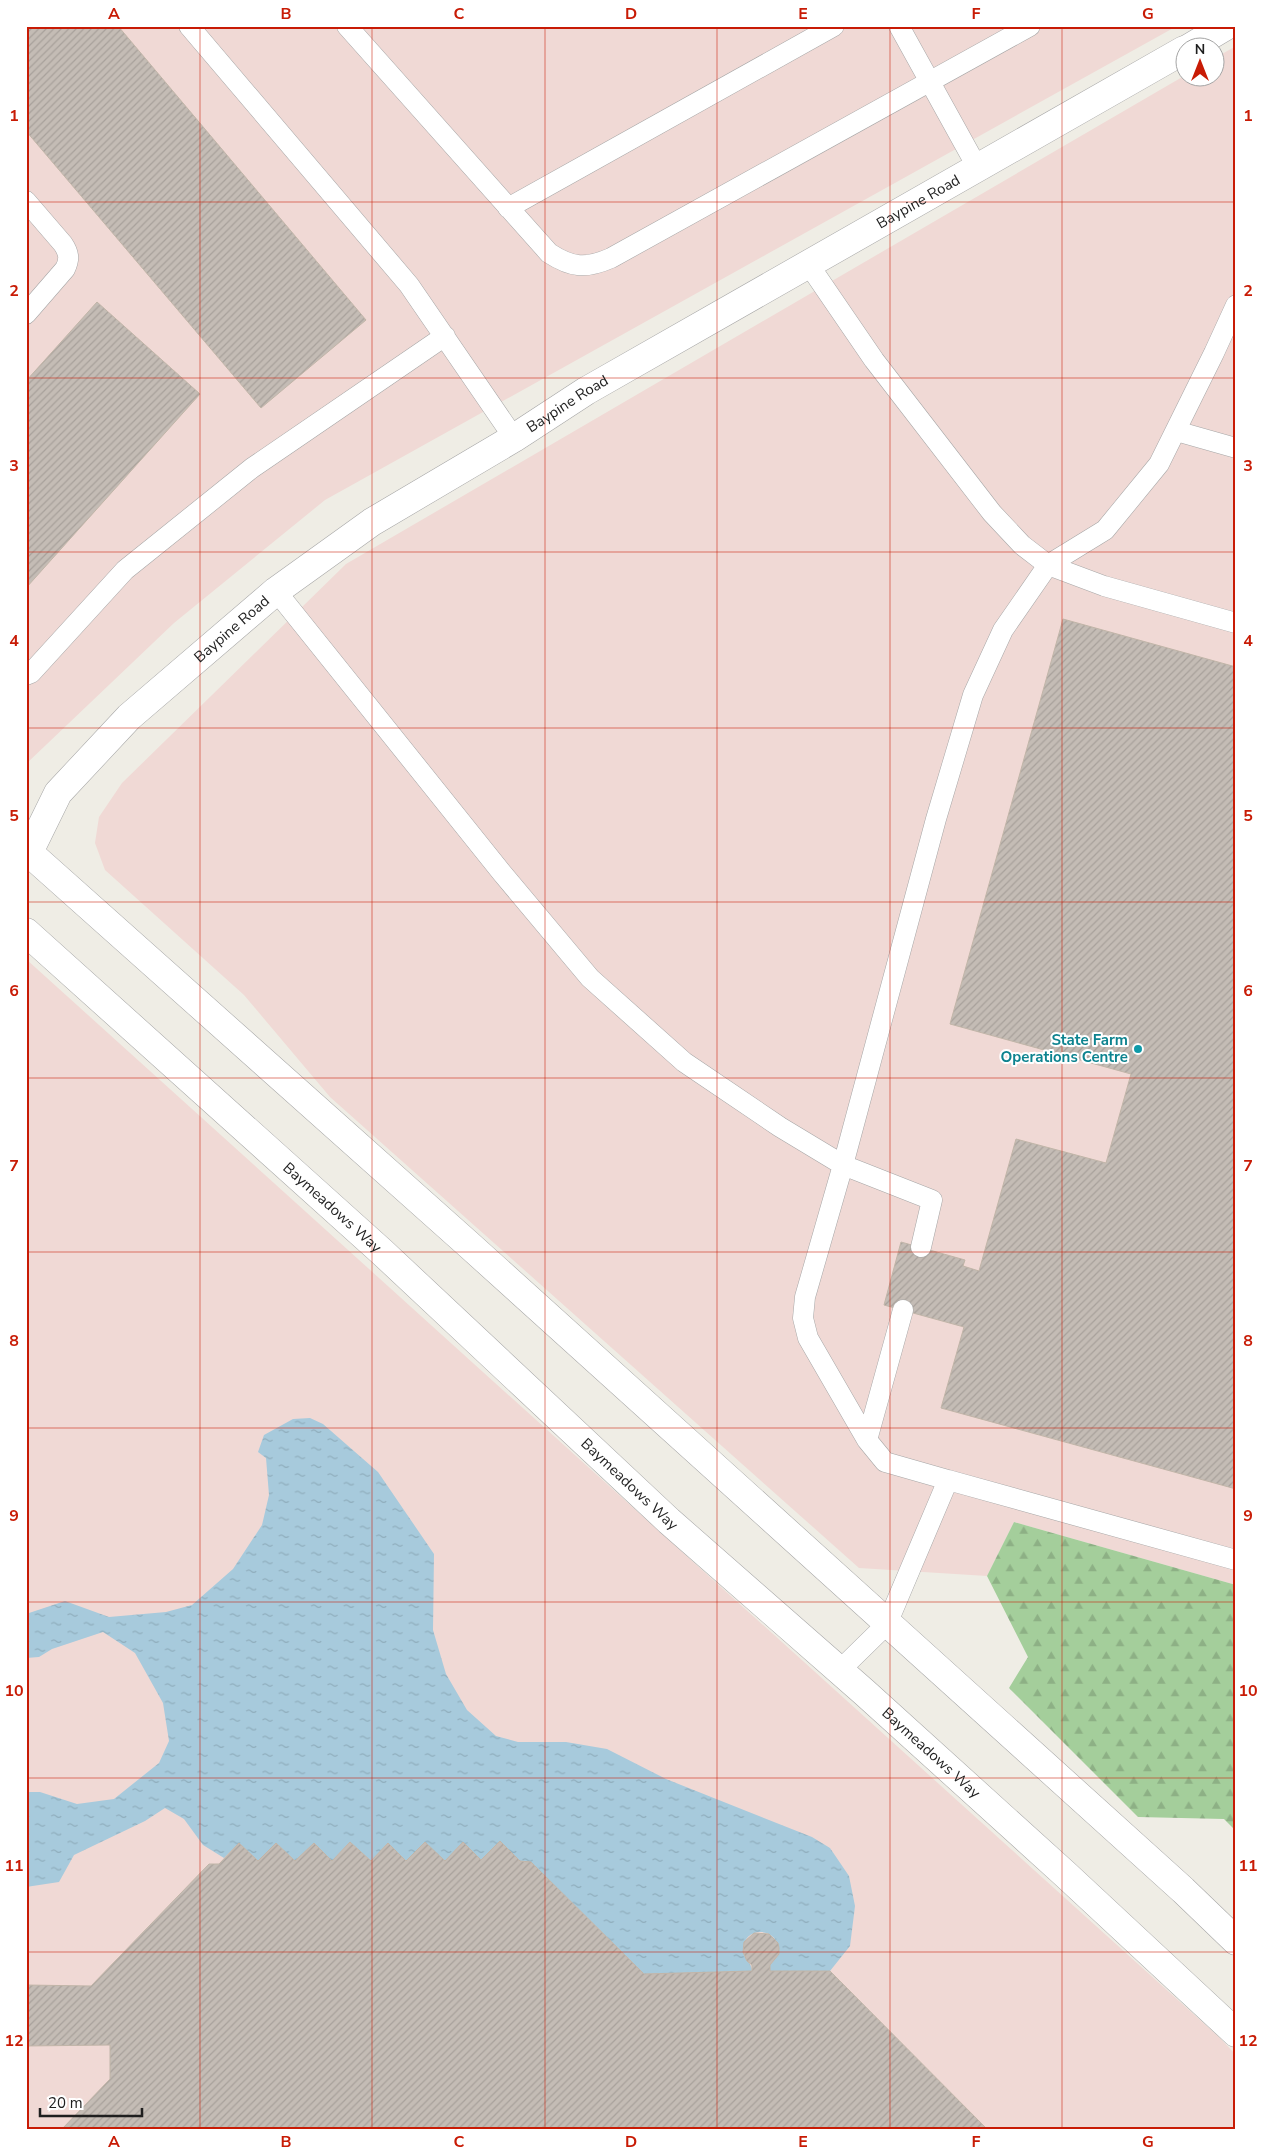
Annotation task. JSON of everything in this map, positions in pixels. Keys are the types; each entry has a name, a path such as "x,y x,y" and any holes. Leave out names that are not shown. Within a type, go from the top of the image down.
{"street":[{"path":"1206,38 1226,26"},
{"name":"Baypine Road","path":"27,853 58,794 129,717 276,591 372,522 514,438 586,391 1174,56"},
{"path":"27,853 460,1238 1183,1890 1236,1941"},
{"name":"Baymeadows Way","path":"26,932 382,1252 669,1521 1058,1867 1236,2033"}],"lane":[{"path":"188,26 409,285 514,438"},
{"path":"347,26 549,253 563,262 583,266 597,264 611,258 1030,26"},
{"path":"508,208 834,26"},
{"path":"898,26 978,168"},
{"path":"26,201 63,244 68,251 69,261 65,269 26,314"},
{"path":"809,265 874,360 992,513 1022,545 1048,565 1104,586 1236,623"},
{"path":"1236,305 1160,464 1105,530 1048,565 1003,630 972,695 936,819 843,1165 805,1297 803,1318 808,1338 867,1440 885,1462 1236,1560"},
{"path":"26,675 31,672 125,570 252,468 445,336"},
{"path":"1176,431 1236,448"},
{"path":"276,591 502,872 590,978 684,1062 780,1127 843,1165 932,1200 920,1247"},
{"path":"867,1440 903,1310"},
{"path":"839,1671 887,1624 948,1480"}],"shaded area":[{"path":"26,26 1177,26 325,500 174,623 26,764"},
{"path":"1236,46 1236,1585 1014,1522 987,1576 859,1568 330,1097 244,995 105,870 95,843 99,817 122,783 346,564 1174,82 1174,88 1224,88 1224,53"},
{"path":"26,959 1220,2038 1236,2055 1236,2129 26,2129"}],"green space":[{"path":"1014,1522 1236,1585 1236,1831 1224,1819 1138,1817 1009,1688 1028,1657 987,1576"}],"water":[{"path":"310,1418 323,1424 378,1472 434,1554 433,1630 446,1674 467,1710 496,1736 518,1742 566,1742 607,1749 666,1779 812,1837 830,1848 849,1876 855,1906 850,1946 830,1971 770,1971 770,1965 779,1954 778,1945 774,1938 762,1932 749,1936 745,1942 743,1953 751,1965 752,1971 644,1974 531,1862 520,1861 500,1841 481,1860 463,1842 445,1861 406,1861 388,1843 371,1861 350,1842 332,1861 314,1843 295,1861 276,1843 258,1861 239,1843 224,1858 203,1845 184,1819 165,1808 145,1821 74,1855 59,1882 26,1887 26,1792 40,1792 77,1804 114,1799 159,1763 169,1741 163,1703 135,1653 103,1632 52,1649 39,1657 26,1658 26,1614 65,1601 109,1617 166,1612 192,1605 233,1569 262,1525 269,1495 266,1458 258,1452 264,1435 293,1419"}],"building":[{"path":"26,26 118,26 366,320 261,408 26,131"},
{"path":"97,302 200,394 26,588 26,381"},
{"name":"State Farm Operations Centre","path":"1063,619 1236,667 1236,1489 941,1408 964,1327 884,1305 901,1242 965,1260 963,1266 979,1271 1016,1139 1106,1163 1131,1074 950,1024"},
{"path":"500,1841 520,1861 531,1862 644,1974 752,1971 752,1965 747,1961 743,1952 744,1942 754,1933 769,1934 778,1943 779,1948 779,1954 770,1965 770,1971 830,1971 987,2129 62,2129 110,2079 110,2045 26,2046 26,1985 91,1986 209,1864 219,1864 239,1843 258,1861 276,1843 295,1861 314,1843 332,1861 350,1842 371,1861 388,1843 406,1861 425,1842 445,1861 463,1842 481,1860"}],"place":[{"name":"State Farm Operations Centre","path":"1138,1049"}]}
